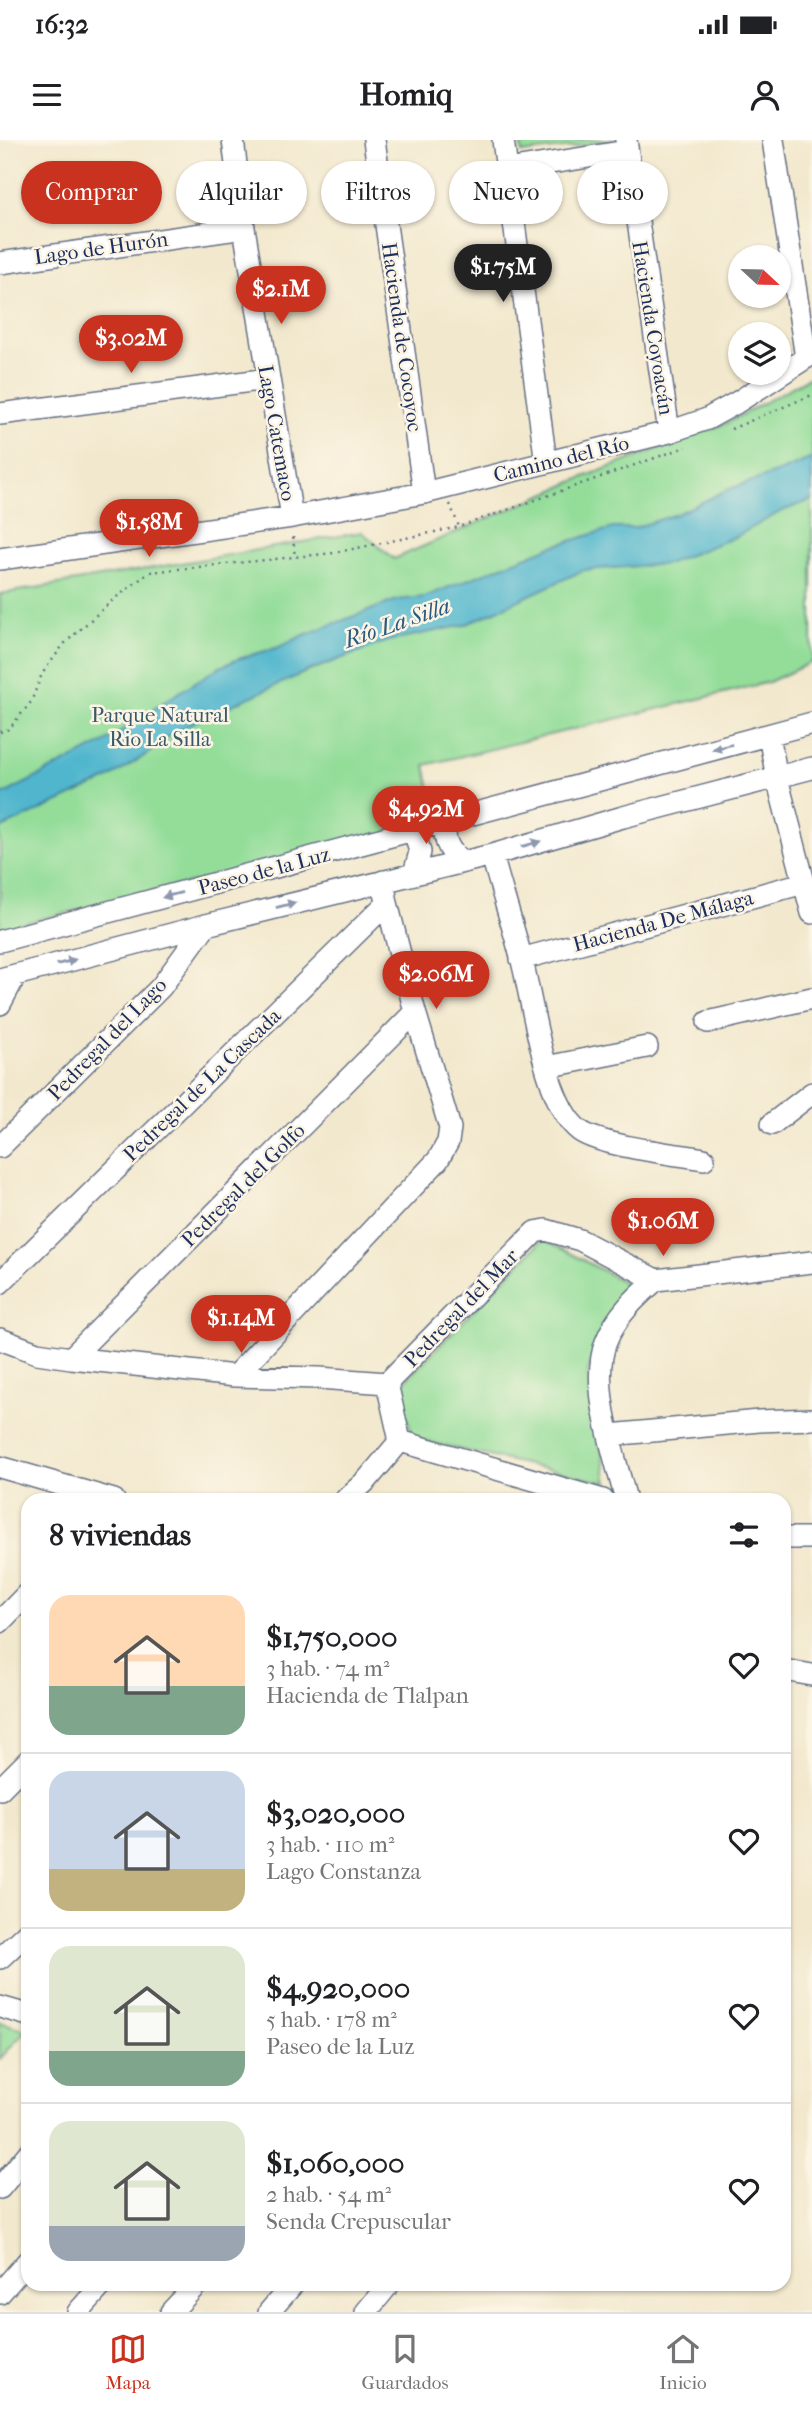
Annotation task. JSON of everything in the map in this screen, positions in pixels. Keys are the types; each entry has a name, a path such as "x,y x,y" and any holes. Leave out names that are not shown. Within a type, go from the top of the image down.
{"street":[{"name":"Lago Catemaco","path":"233,140 244,228 292,517"},
{"name":"Hacienda de Cocoyoc","path":"374,140 433,491"},
{"path":"503,140 505,161"},
{"path":"773,140 809,356"},
{"path":"549,161 626,145"},
{"name":"Hacienda Coyoacán","path":"626,145 669,432"},
{"path":"513,224 546,463"},
{"name":"Lago de Hurón","path":"0,263 244,228"},
{"name":"Camino del Río","path":"0,559 292,517 433,491 546,463 669,432 707,419 809,356"},
{"path":"0,414 268,379"},
{"name":"Paseo de la Luz","path":"0,941 812,723"},
{"path":"768,735 812,913"},
{"name":"Paseo de la Luz","path":"7,978 206,925 492,855 623,817 812,768"},
{"path":"450,819 446,825 446,840 450,851 463,862"},
{"path":"414,831 420,852 414,873"},
{"path":"492,855 522,959 546,1067 565,1114 579,1130 603,1141 704,1159"},
{"path":"235,1376 446,1149 450,1128 415,1012 383,881"},
{"name":"Hacienda De Málaga","path":"522,959 804,883"},
{"name":"Pedregal de La Cascada","path":"0,1283 387,903"},
{"name":"Pedregal del Lago","path":"0,1147 160,987 206,925"},
{"path":"0,1004 7,978"},
{"path":"708,1022 812,998"},
{"name":"Pedregal del Golfo","path":"71,1358 415,1012"},
{"path":"546,1067 647,1047"},
{"path":"772,1124 812,1093"},
{"name":"Pedregal del Mar","path":"387,1383 535,1232 546,1230 580,1240 656,1280"},
{"path":"624,1493 602,1393 601,1369 605,1343 618,1319 636,1297 656,1280 812,1262"},
{"path":"0,1339 37,1353 71,1358 235,1376 387,1383 400,1441"},
{"path":"610,1435 759,1420 812,1419"},
{"path":"353,1493 400,1441"},
{"path":"400,1441 579,1493"},
{"path":"0,1467 90,1493"},
{"path":"791,1538 812,1538"},
{"path":"0,1622 21,1600"},
{"path":"791,1671 812,1675"},
{"path":"0,1789 21,1768"},
{"path":"0,1958 21,1938"},
{"path":"0,2007 21,2013"},
{"path":"0,2188 21,2162"},
{"path":"0,2293 21,2268"},
{"path":"78,2312 97,2291"},
{"path":"171,2312 190,2291"},
{"path":"269,2312 287,2291"},
{"path":"366,2312 383,2291"}],"path":[{"path":"724,431 812,395"},
{"path":"0,732 9,729 31,702 42,674 64,644 114,598 150,572 295,558 459,527 687,447"},
{"path":"433,491 453,509 459,527"},
{"path":"292,517 295,558"}],"green space":[{"path":"520,140 620,140 620,141 522,153"},
{"name":"Parque Natural Rio La Silla","path":"812,376 812,662 769,682 425,765 438,823 0,929 0,594 362,532 394,559 584,477 727,423"},
{"path":"543,1239 628,1284 606,1321 588,1371 607,1483 414,1439 405,1412 404,1382"},
{"path":"0,2022 21,2028 21,2036 0,2059"}],"water":[{"name":"Río La Silla","path":"812,458 812,500 782,511 737,536 667,564 584,570 465,625 387,641 306,672 194,722 170,735 149,753 106,780 0,829 0,796 105,742 218,668 397,600 424,597 550,547 613,528 634,528 677,514 727,490"}]}
